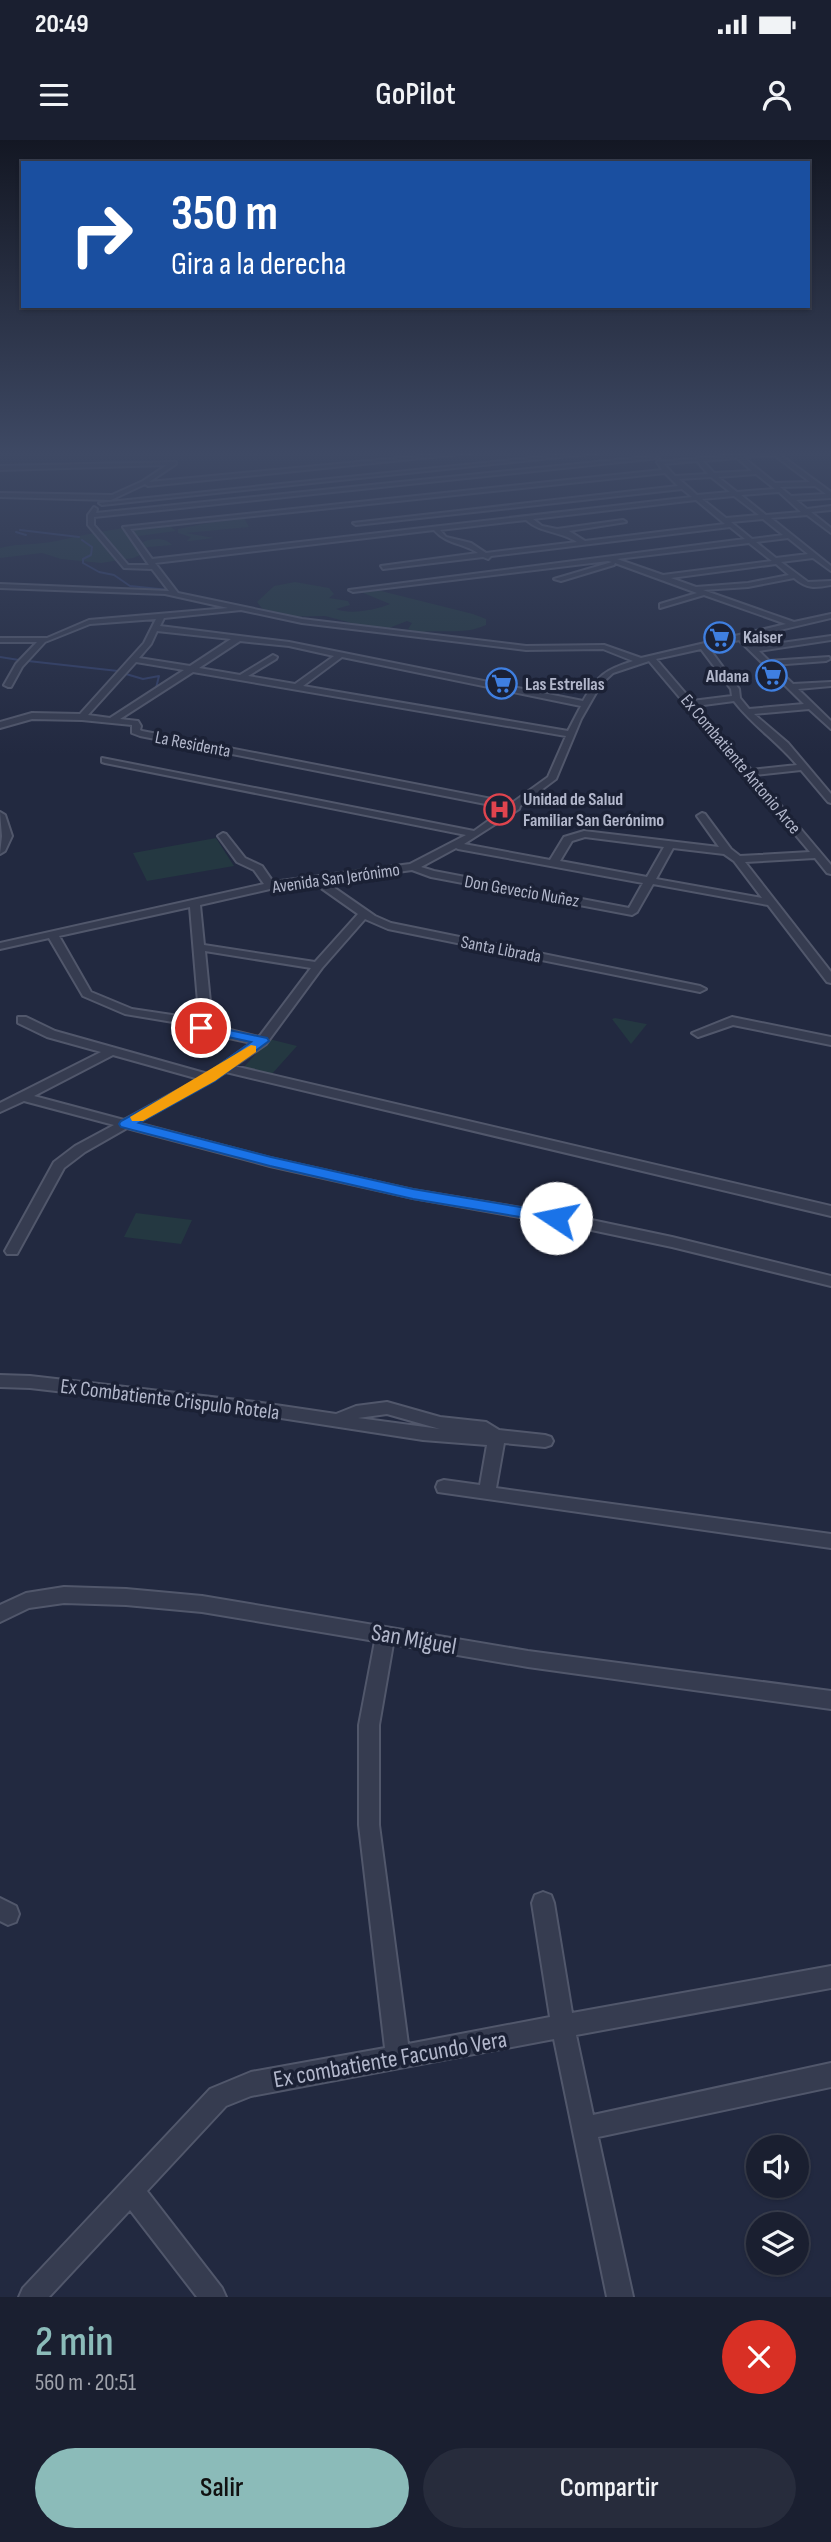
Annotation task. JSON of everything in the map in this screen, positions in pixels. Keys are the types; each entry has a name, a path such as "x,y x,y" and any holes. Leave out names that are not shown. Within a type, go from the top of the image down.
{"street":[{"path":"115,554 126,567 236,554"},
{"path":"146,554 175,593"},
{"path":"383,567 496,554"},
{"path":"598,554 617,563 793,624"},
{"path":"353,590 638,554"},
{"path":"768,554 809,586 831,583"},
{"path":"810,554 831,569"},
{"path":"485,555 502,570"},
{"path":"660,578 813,556"},
{"path":"558,579 617,563"},
{"path":"692,589 748,585 795,576"},
{"path":"0,586 175,593 302,621 526,648 604,647 645,659"},
{"path":"663,606 704,593"},
{"path":"0,640 43,640 89,622 238,609"},
{"path":"82,717 147,644 161,616"},
{"name":"Avenida San Jerónimo","path":"0,946 270,886 413,867 458,846 516,807 551,779 585,704 606,674 645,659 793,624 829,619"},
{"path":"154,628 289,644 585,704"},
{"path":"740,637 831,726"},
{"path":"112,720 239,638"},
{"path":"754,649 831,638"},
{"path":"4,686 43,640"},
{"path":"769,663 792,662 816,667 829,663 807,641"},
{"path":"703,646 735,688 736,698 747,712 785,746 831,800"},
{"path":"295,688 340,655"},
{"path":"240,677 273,657"},
{"path":"134,659 570,734"},
{"name":"Ex Combatiente Antonio Arce","path":"645,659 692,704 831,871"},
{"path":"823,674 831,682"},
{"path":"793,687 831,682"},
{"path":"692,704 736,698"},
{"path":"747,712 831,710"},
{"name":"La Residenta","path":"0,725 32,716 112,720 137,724 135,731 140,733 516,807"},
{"path":"104,760 476,834"},
{"path":"749,773 803,767"},
{"path":"0,815 7,836 0,851"},
{"path":"702,816 831,980"},
{"path":"554,862 568,839 590,834 727,851"},
{"path":"223,836 241,860 258,869 270,886"},
{"path":"648,880 671,843"},
{"path":"458,846 768,902"},
{"path":"738,859 831,852"},
{"name":"Don Gevecio Nuñez","path":"413,867 431,874 632,912 648,880"},
{"name":"Santa Librada","path":"315,879 388,926 700,989"},
{"path":"195,903 204,1002 196,1024"},
{"path":"12,1251 59,1165 80,1149 210,1078 262,1041 318,966 365,913"},
{"path":"52,934 88,994 129,1012 196,1024 205,1029 262,1041"},
{"path":"198,947 318,966"},
{"path":"22,1020 51,1034 210,1078"},
{"path":"698,1033 732,1021 831,1041"},
{"path":"0,1108 112,1051"},
{"path":"225,1068 831,1211"},
{"path":"23,1097 270,1162 413,1194 608,1228 831,1281"},
{"name":"Ex Combatiente Crispulo Rotela","path":"0,1381 106,1390 340,1420 345,1423 423,1434 485,1439 496,1435 545,1441"},
{"path":"487,1492 496,1435"},
{"path":"444,1487 831,1541"},
{"name":"San Miguel","path":"0,1614 26,1601 47,1597 126,1597 222,1607 528,1659 831,1700"},
{"path":"386,1634 369,1725 369,1825 398,2057"},
{"path":"544,1903 563,2028 620,2297"},
{"name":"Ex combatiente Facundo Vera","path":"32,2297 218,2097 251,2084 831,1977"},
{"path":"586,2128 831,2075"},
{"path":"132,2192 213,2297"}],"shaded area":[{"path":"0,554 36,554 0,558"},
{"path":"44,554 143,554 101,563 61,559"},
{"path":"295,582 329,588 334,594 329,598 348,601 350,605 336,609 342,611 363,611 390,604 361,592 373,589 473,614 486,619 486,625 460,631 417,633 408,629 412,623 407,621 389,628 363,626 325,616 276,617 265,612 257,602 274,586"},
{"path":"216,838 234,866 147,881 133,853"},
{"path":"612,1019 647,1024 631,1044"},
{"path":"269,1039 297,1046 271,1075 243,1068"},
{"path":"136,1213 192,1220 181,1244 124,1237"}],"waterway":[{"path":"91,554 83,559 83,563 99,572 114,575 130,586 168,590"},
{"path":"0,657 19,660"},
{"path":"28,661 118,671"},
{"path":"126,674 143,679 159,676 156,688"}],"slow traffic":[{"path":"138,1117 210,1078 251,1049"}],"place":[{"name":"Kaiser","path":"720,637"},
{"name":"Aldana","path":"772,676"},
{"name":"Las Estrellas","path":"502,684"},
{"name":"Unidad de Salud Familiar San Gerónimo","path":"500,809"}],"route":[{"path":"201,1028 262,1041 210,1078 126,1124 270,1162 413,1194 556,1218"}]}
